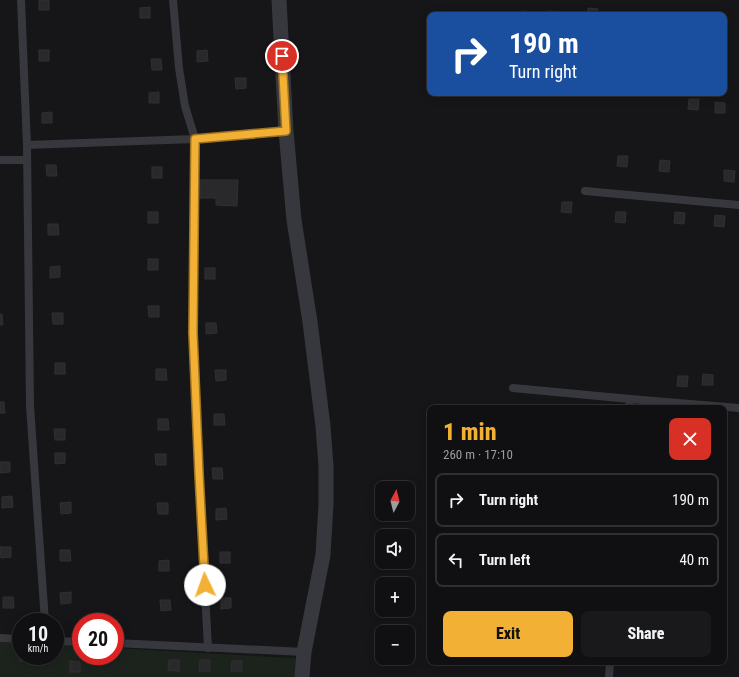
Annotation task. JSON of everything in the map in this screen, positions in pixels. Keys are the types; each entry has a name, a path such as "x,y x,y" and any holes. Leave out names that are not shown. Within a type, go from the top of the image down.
{"street":[{"path":"279,0 286,131 294,220 310,322 323,426 326,466 326,504 322,555 304,652 302,677"}],"lane":[{"path":"21,0 27,144 30,406 44,613"},
{"path":"173,0 178,68 185,106 195,139 193,333 208,648"},
{"path":"27,144 195,139 286,131"},
{"path":"0,160 27,160"},
{"path":"585,191 739,205"},
{"path":"513,388 703,405"},
{"path":"629,405 630,399"},
{"path":"727,407 739,408"},
{"path":"0,638 12,639"},
{"path":"124,643 304,652"},
{"path":"609,677 610,665"}],"shaded area":[{"path":"0,642 12,643 12,665 64,665 64,646 72,646 72,665 124,665 124,649 308,659 308,677 0,677"}],"building":[{"path":"39,0 49,0 49,10 39,10"},
{"path":"150,7 150,18 140,18 140,8"},
{"path":"588,8 598,9 598,12 587,12"},
{"path":"39,50 49,50 49,61 39,61"},
{"path":"207,50 208,61 197,62 197,51"},
{"path":"151,59 161,59 162,70 152,70"},
{"path":"235,78 246,78 246,88 236,89"},
{"path":"159,92 159,103 149,103 149,93"},
{"path":"689,99 699,99 698,110 688,109"},
{"path":"715,102 725,103 725,113 715,113"},
{"path":"52,112 52,123 42,123 42,113"},
{"path":"618,156 628,156 627,167 617,166"},
{"path":"660,160 670,161 669,172 659,171"},
{"path":"46,165 56,165 57,176 47,176"},
{"path":"152,167 162,167 162,178 152,178"},
{"path":"724,170 735,171 734,182 724,181"},
{"path":"200,180 238,180 237,206 216,205 216,198 200,198"},
{"path":"562,202 572,202 571,213 561,212"},
{"path":"148,212 158,212 158,223 148,223"},
{"path":"616,212 626,212 625,223 615,222"},
{"path":"675,212 685,213 684,224 674,223"},
{"path":"715,215 725,216 724,227 714,226"},
{"path":"48,224 58,224 59,235 48,235"},
{"path":"148,259 158,259 158,270 148,270"},
{"path":"60,266 60,277 50,278 50,267"},
{"path":"205,268 215,268 215,279 205,279"},
{"path":"148,306 159,306 159,317 149,317"},
{"path":"52,313 63,313 63,324 53,324"},
{"path":"0,314 2,314 3,325 0,325"},
{"path":"206,323 216,323 217,333 206,334"},
{"path":"55,363 65,363 65,374 55,374"},
{"path":"156,369 166,369 167,380 156,380"},
{"path":"215,370 226,370 226,380 216,381"},
{"path":"703,374 713,375 713,385 702,385"},
{"path":"678,376 688,376 687,387 677,386"},
{"path":"0,402 4,402 5,413 0,413"},
{"path":"214,414 224,414 225,425 214,425"},
{"path":"158,419 168,419 169,430 158,430"},
{"path":"54,429 65,429 65,440 55,440"},
{"path":"55,453 65,453 65,463 55,464"},
{"path":"155,454 166,454 166,465 156,465"},
{"path":"0,462 10,462 10,472 0,473"},
{"path":"212,468 222,468 223,479 213,479"},
{"path":"12,496 13,507 2,508 2,497"},
{"path":"71,502 71,513 61,514 60,503"},
{"path":"157,503 168,503 168,514 158,514"},
{"path":"226,508 227,519 216,520 216,509"},
{"path":"0,547 11,547 11,557 1,558"},
{"path":"60,550 70,550 71,561 60,561"},
{"path":"220,552 230,552 230,563 220,563"},
{"path":"169,560 169,571 159,571 159,561"},
{"path":"71,592 71,603 61,604 60,593"},
{"path":"3,597 13,597 14,608 3,608"},
{"path":"221,598 231,598 231,608 221,609"},
{"path":"160,600 170,600 171,610 161,611"},
{"path":"169,660 179,660 179,671 168,670"},
{"path":"200,660 210,660 210,671 199,671"},
{"path":"70,661 72,661 72,665 80,665 80,672 70,672"},
{"path":"232,661 242,661 242,671 231,671"}],"route":[{"path":"205,585 193,333 195,139 286,131 282,56"}]}
